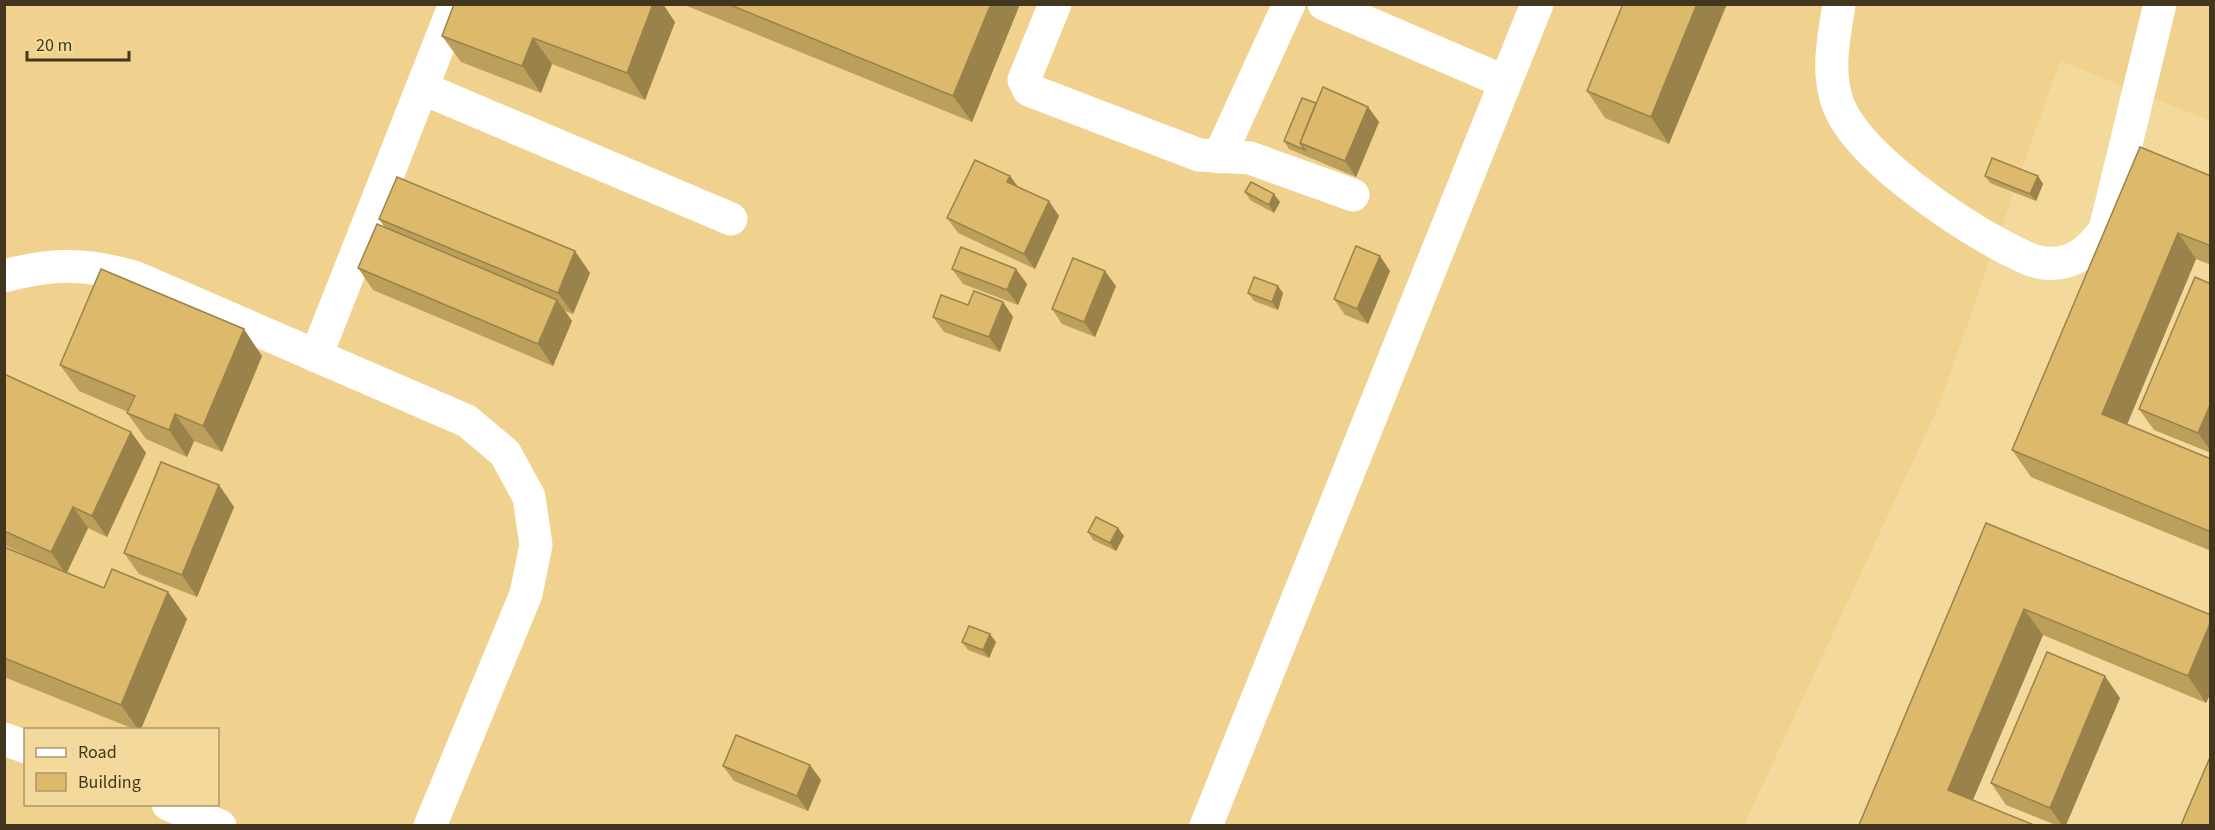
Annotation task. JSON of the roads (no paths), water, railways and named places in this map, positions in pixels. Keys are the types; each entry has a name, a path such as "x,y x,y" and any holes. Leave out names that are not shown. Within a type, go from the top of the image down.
{"lane":[{"path":"316,356 455,4"},
{"path":"1055,4 1024,80 1029,90 1199,155 1250,158 1353,195"},
{"path":"1219,157 1289,4"},
{"path":"1324,4 1505,82"},
{"path":"1206,825 1537,4"},
{"path":"1839,4 1832,48 1832,77 1838,105 1853,130 1874,153 1942,210 1980,235 2021,255 2044,263 2069,261 2083,254 2090,250 2105,230 2160,4"},
{"path":"422,88 731,219"},
{"path":"4,276 33,269 67,265 101,268 134,277 467,422 505,453 529,496 536,545 526,594 430,825"},
{"path":"4,738 24,746"},
{"path":"173,806 220,825"}]}
